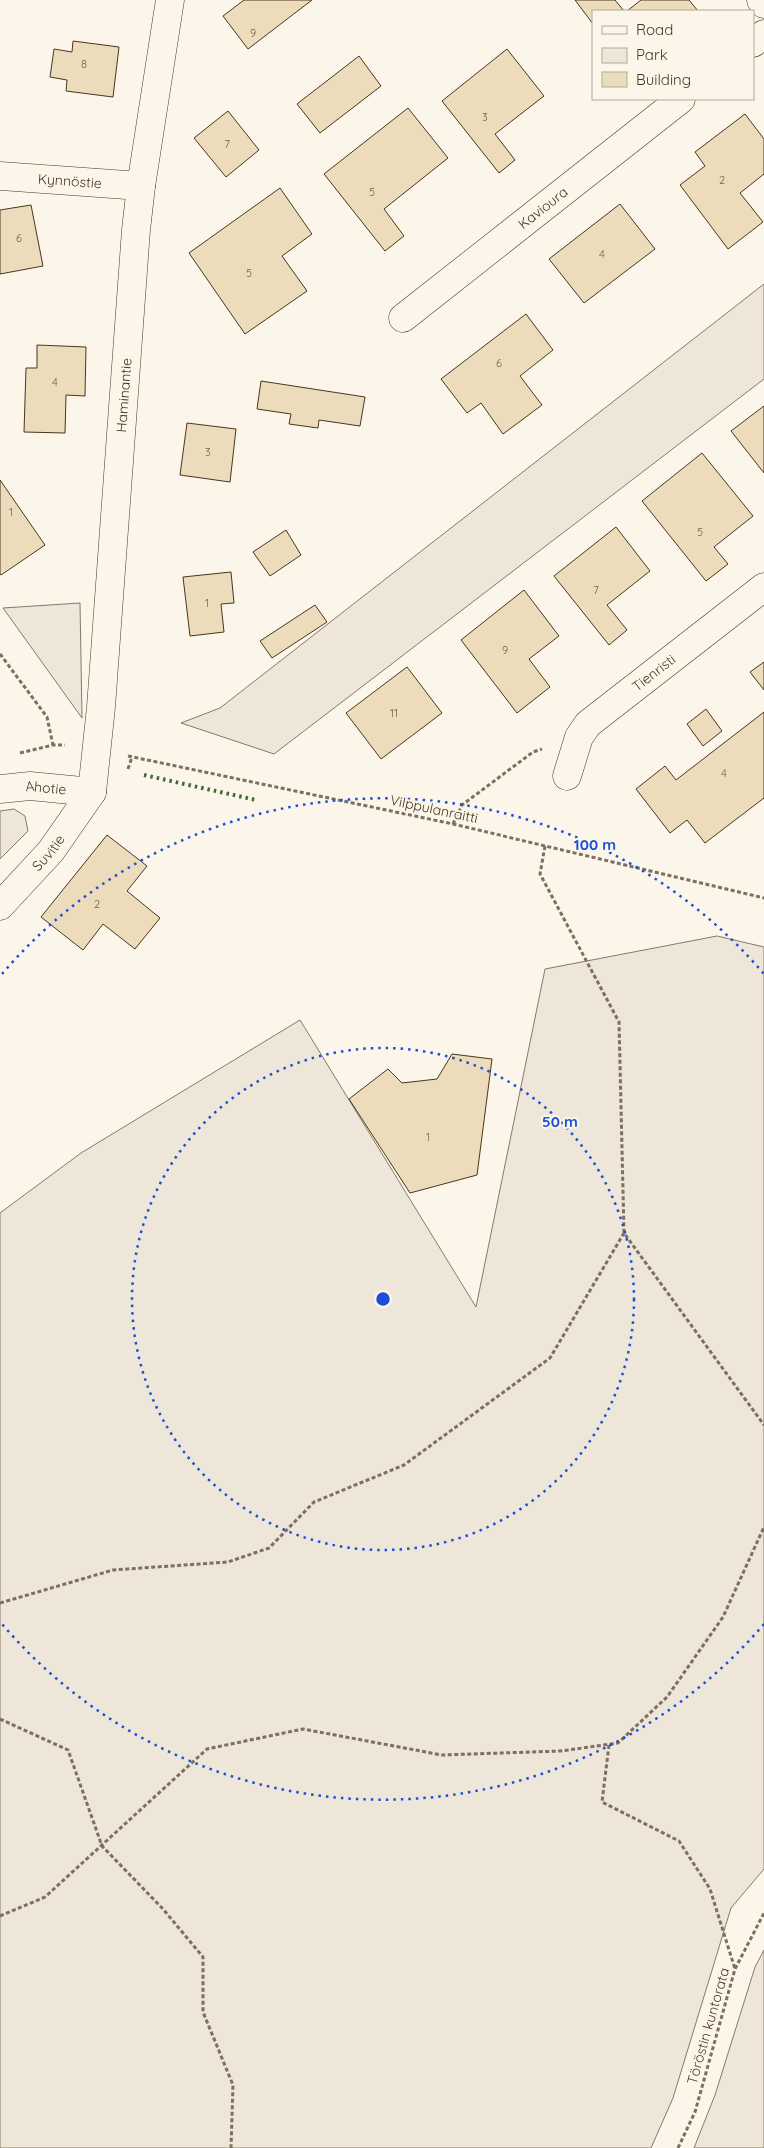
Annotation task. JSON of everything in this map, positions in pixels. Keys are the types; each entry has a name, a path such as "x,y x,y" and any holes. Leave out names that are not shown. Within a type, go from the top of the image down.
{"street":[{"name":"Haminantie","path":"92,792 140,186 170,0"},
{"path":"761,0 764,4"},
{"path":"754,42 764,34"},
{"name":"Kavioura","path":"403,318 680,100"},
{"name":"Kynnöstie","path":"0,176 140,186"},
{"name":"Tienristi","path":"567,776 579,737 588,724 764,587"},
{"name":"Ahotie","path":"0,789 30,786 92,792"},
{"name":"Suvitie","path":"0,906 51,852 92,792"}],"path":[{"path":"0,654 46,717 53,745"},
{"path":"453,824 462,805 533,752 579,737"},
{"name":"Vilppulanraitti","path":"18,754 53,745 76,744 97,747 132,757 453,824 764,898"},
{"path":"0,1604 112,1570 228,1562 269,1548 314,1502 404,1465 550,1358 624,1233 619,1022 540,874 545,846"},
{"path":"624,1233 764,1425"},
{"path":"0,1916 45,1898 207,1749 303,1729 442,1755 561,1751 618,1744 667,1698 723,1617 764,1527"},
{"path":"0,1719 68,1750 102,1846 163,1909 203,1957 203,2012 233,2085 230,2148"},
{"path":"610,1744 602,1802 679,1841 710,1889 735,1969"},
{"name":"Töröstin kuntorata","path":"678,2148 695,2112 735,1969 764,1913"}],"green space":[{"path":"764,284 764,379 274,754 181,723 220,708"},
{"path":"80,603 82,718 3,608"},
{"path":"14,809 25,816 28,831 0,859 0,811"},
{"path":"717,936 764,947 764,1869 731,1908 673,2098 651,2148 0,2148 0,1213 81,1153 300,1020 476,1307 545,969"},
{"path":"764,1950 764,2148 694,2148 715,2095 755,1967"}],"building":[{"path":"244,0 312,0 248,49 223,16"},
{"path":"575,0 615,0 623,10 592,10 592,23"},
{"path":"641,0 689,0 697,10 628,10"},
{"path":"73,41 119,47 113,97 66,91 67,80 50,77 54,49 72,52"},
{"path":"507,49 544,96 495,134 515,160 499,173 442,101"},
{"path":"359,56 381,86 320,133 297,104"},
{"path":"408,108 448,158 384,209 404,236 385,251 324,174"},
{"path":"228,111 259,150 226,177 194,138"},
{"path":"745,114 764,139 764,174 740,193 763,222 728,249 680,185 705,166 695,152"},
{"path":"280,188 312,234 282,256 307,291 245,334 189,253"},
{"path":"620,204 655,249 584,303 549,259"},
{"path":"31,205 43,266 0,274 0,210"},
{"path":"526,314 553,350 520,376 542,405 503,434 481,403 467,413 441,379"},
{"path":"37,345 86,347 85,396 66,395 65,433 24,432 26,368 37,368"},
{"path":"261,381 365,397 360,426 319,420 318,428 289,424 291,414 257,409"},
{"path":"764,406 764,473 731,431"},
{"path":"187,423 236,429 230,482 180,475"},
{"path":"702,453 753,516 714,547 728,564 706,581 642,501"},
{"path":"0,480 45,545 1,575 0,574"},
{"path":"616,527 650,571 607,605 627,630 609,645 554,576"},
{"path":"286,530 301,555 270,576 253,552"},
{"path":"231,572 234,603 221,604 224,632 190,636 183,577"},
{"path":"524,590 559,636 529,659 550,687 517,713 461,640"},
{"path":"315,605 327,622 272,658 260,641"},
{"path":"764,662 764,690 750,672"},
{"path":"407,667 442,713 381,759 346,713"},
{"path":"706,709 722,731 703,746 687,724"},
{"path":"764,712 764,798 705,843 687,820 670,833 636,789 665,766 676,780"},
{"path":"107,835 147,866 127,891 160,918 135,949 103,924 83,950 41,917"},
{"path":"452,1054 492,1059 477,1175 410,1193 349,1099 388,1069 402,1083 437,1079"}],"hedge":[{"path":"144,775 256,800"}]}
